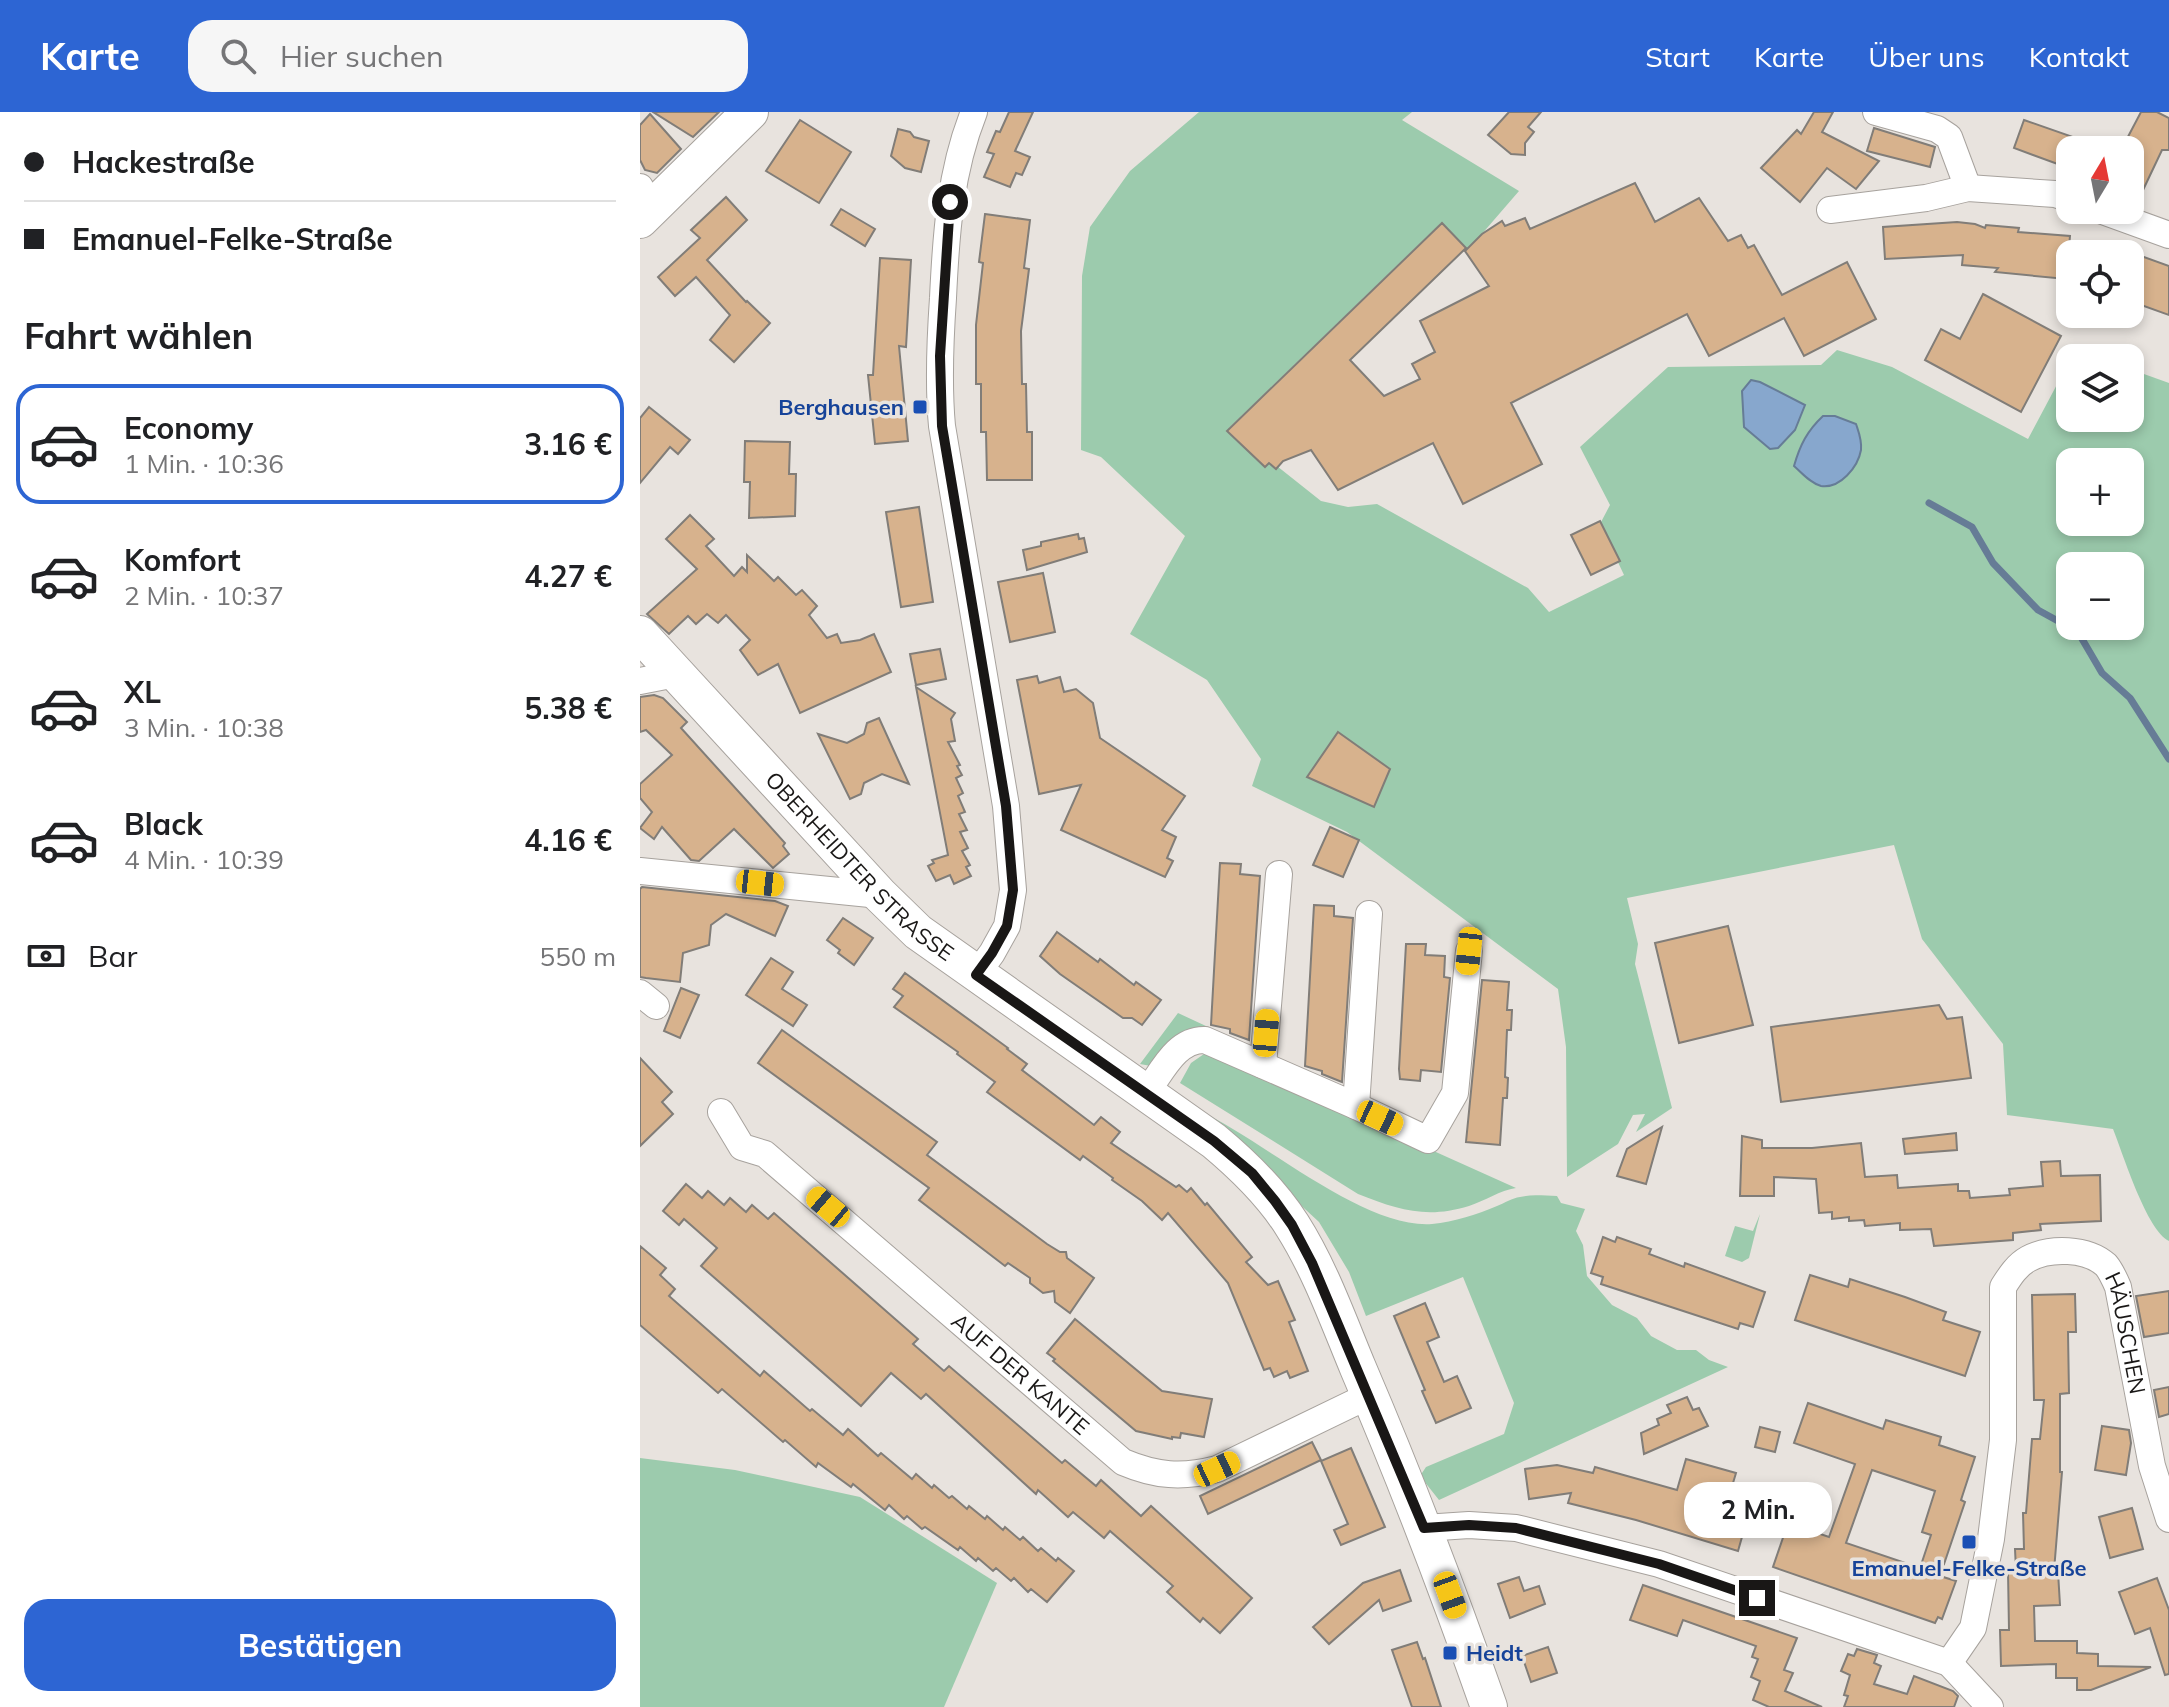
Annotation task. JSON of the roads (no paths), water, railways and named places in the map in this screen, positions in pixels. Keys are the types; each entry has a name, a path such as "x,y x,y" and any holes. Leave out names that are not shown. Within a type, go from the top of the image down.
{"street":[{"path":"644,205 750,112"},
{"path":"974,112 958,155 947,224 939,388 944,439 1006,806 1013,890 1007,926 976,975"},
{"path":"1876,112 1937,129 1949,137 1968,188"},
{"path":"1830,210 1926,198 1968,188 2056,194"},
{"path":"2139,224 2169,235"},
{"name":"OBERHEIDTER STRASSE","path":"640,634 880,895 918,932 1214,1141 1252,1173 1275,1201 1312,1263 1370,1395 1424,1528 1489,1707"},
{"path":"640,681 676,674"},
{"path":"640,871 880,895"},
{"path":"1263,1065 1279,874"},
{"path":"1356,1106 1369,914"},
{"path":"1146,1093 1177,1051 1195,1040 1205,1040 1428,1140 1455,1093 1469,951"},
{"name":"AUF DER KANTE","path":"721,1112 742,1147 765,1154 871,1242 1123,1462 1144,1471 1167,1475 1198,1474 1217,1469 1370,1395"},
{"name":"HÄUSCHEN","path":"1949,1663 1973,1628 1991,1539 2003,1440 2003,1287 2015,1269 2028,1259 2058,1251 2096,1258 2108,1267 2118,1287 2152,1466 2169,1519"},
{"path":"1424,1528 1469,1525 1516,1528 1659,1564 1949,1663 1990,1707"}],"water":[{"path":"1751,380 1805,405 1795,430 1778,448 1770,449 1744,427 1742,391"},
{"path":"1823,416 1835,416 1856,424 1861,443 1859,457 1852,470 1828,486 1813,483 1794,466 1805,439"}],"waterway":[{"path":"1929,503 1972,527 1993,563 2038,610 2078,632 2102,673 2130,698 2169,759"}],"place":[{"name":"Berghausen","path":"920,407"},
{"name":"Emanuel-Felke-Straße","path":"1969,1542"},
{"name":"Heidt","path":"1450,1653"}]}
